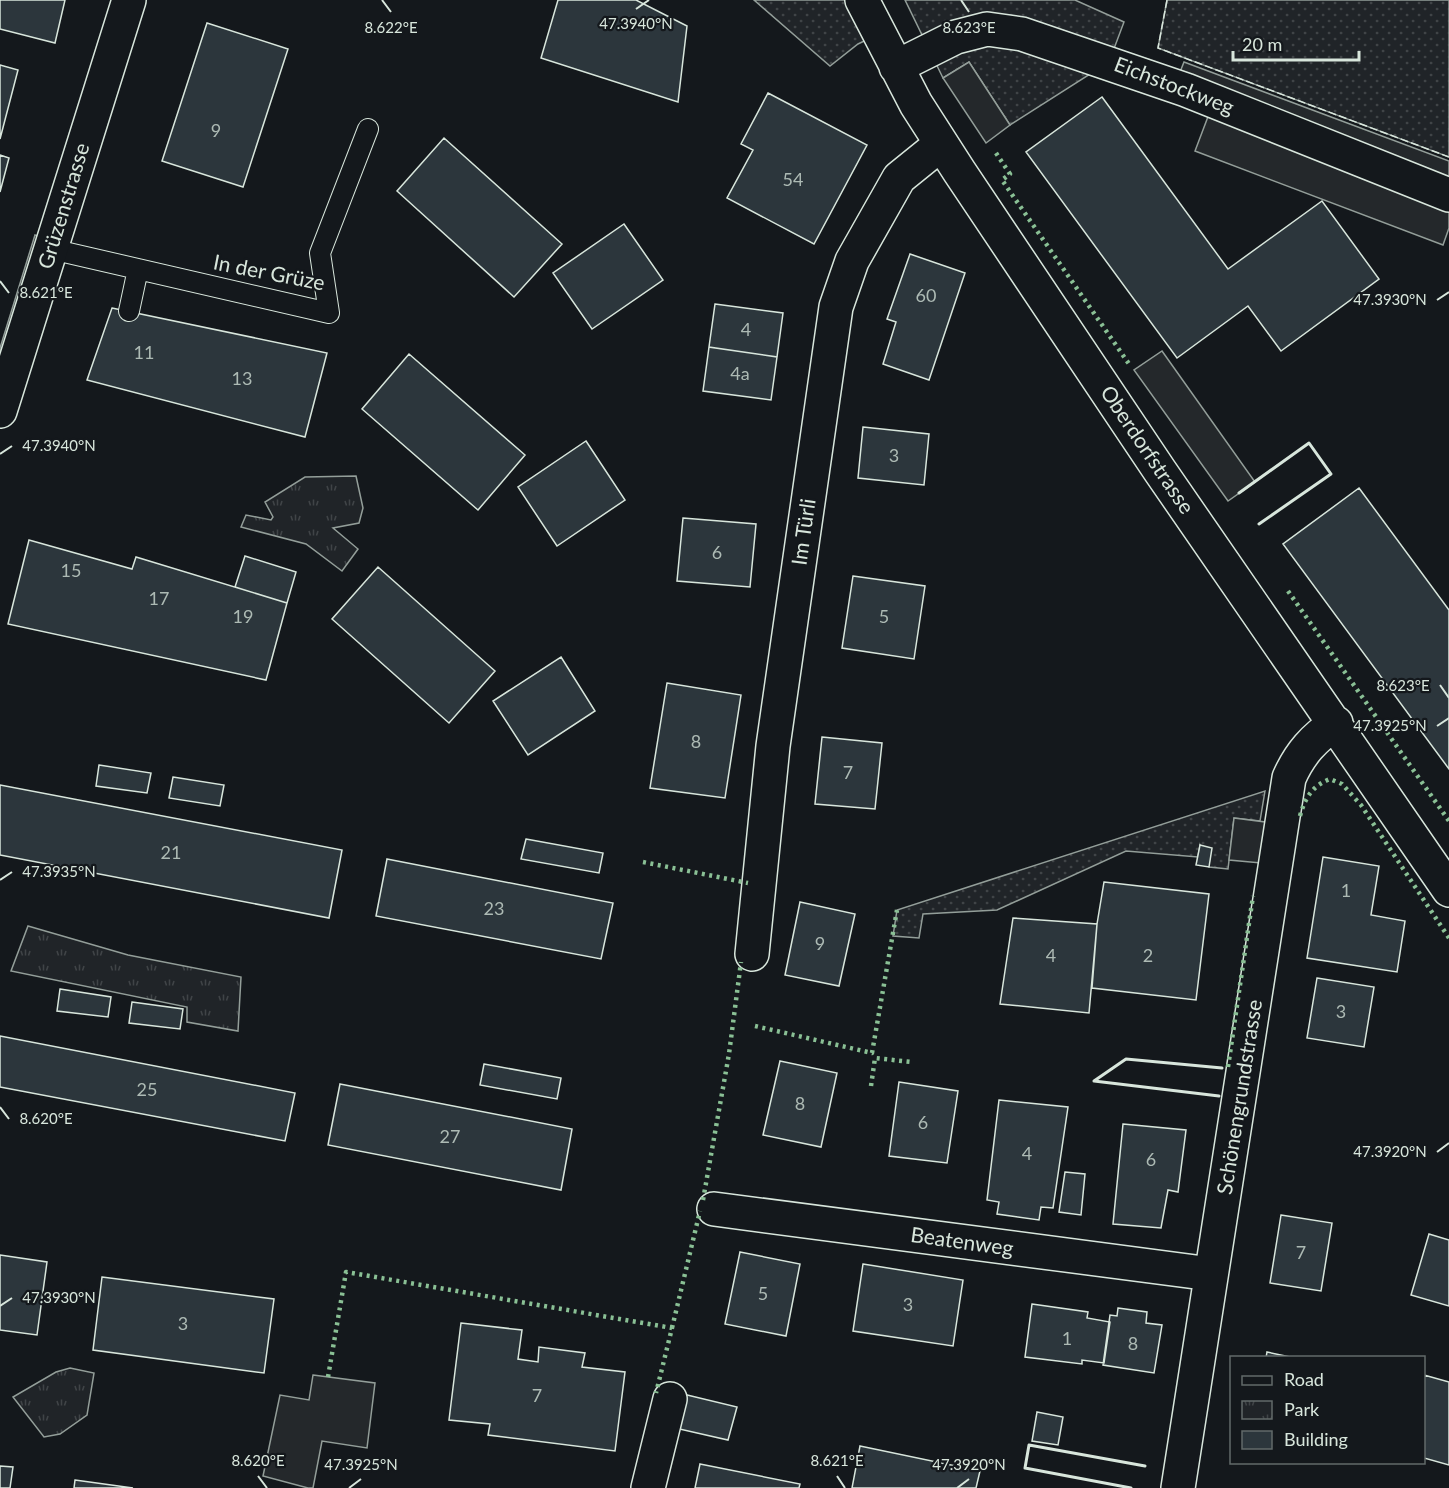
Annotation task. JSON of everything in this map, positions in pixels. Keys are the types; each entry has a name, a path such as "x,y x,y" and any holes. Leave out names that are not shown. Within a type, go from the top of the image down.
{"street":[{"name":"Grüzenstrasse","path":"0,411 129,0"},
{"name":"Oberdorfstrasse","path":"862,0 896,67 941,144 1161,471 1449,890"},
{"name":"Eichstockweg","path":"896,67 956,37 987,29 1022,34 1186,90 1449,195"},
{"name":"Im Türli","path":"752,954 773,746 836,307 852,261 899,178 941,144"},
{"name":"Schönengrundstrasse","path":"1178,1488 1289,778 1298,758 1316,736 1336,723"},
{"name":"Beatenweg","path":"714,1209 1211,1274"},
{"path":"648,1488 670,1399"}],"lane":[{"name":"In der Grüze","path":"51,249 329,313 320,253 368,129"},
{"path":"129,311 138,269"}],"green space":[{"path":"754,0 862,0 879,34 858,44 830,66"},
{"path":"905,0 1075,0 1124,22 1109,62 1010,125 969,62 943,78"},
{"path":"1167,0 1449,0 1449,157 1158,48"},
{"path":"356,476 363,508 359,523 333,528 358,549 342,571 306,544 241,527 246,515 271,520 273,517 265,502 305,477"},
{"path":"1265,791 1260,821 1234,818 1228,869 1209,867 1200,845 1198,857 1126,851 997,910 923,914 919,938 893,936 897,910"},
{"path":"28,926 128,955 241,977 238,1031 187,1022 187,1007 11,971"},
{"path":"70,1368 94,1373 87,1415 60,1434 44,1437 13,1397 56,1372"}],"shaded area":[{"path":"969,62 1010,125 986,143 943,78"},
{"path":"1184,62 1449,161 1449,181 1178,77"},
{"path":"1209,114 1449,205 1449,228 1443,245 1195,151"},
{"path":"35,235 46,239 0,387 0,348"},
{"path":"1162,351 1255,482 1228,501 1134,370"},
{"path":"1234,818 1265,822 1261,863 1229,860"},
{"path":"313,1375 375,1383 367,1448 322,1441 313,1488 308,1488 263,1476 280,1395 309,1400"}],"building":[{"path":"0,0 65,0 55,43 0,29"},
{"path":"558,0 636,0 687,26 678,102 541,58"},
{"path":"207,23 288,49 243,187 162,161"},
{"path":"0,65 18,70 0,139"},
{"path":"768,93 867,145 814,244 727,198 753,150 741,144"},
{"path":"1102,97 1228,269 1322,201 1379,279 1281,351 1248,306 1177,358 1026,152"},
{"path":"444,138 562,244 514,297 397,191"},
{"path":"0,155 9,158 0,192"},
{"path":"624,224 663,280 592,329 553,273"},
{"path":"910,254 965,273 929,380 883,364 896,322 887,319"},
{"path":"715,304 783,313 777,357 709,347"},
{"path":"112,308 327,353 305,437 87,380"},
{"path":"709,347 777,357 771,400 703,391"},
{"path":"409,354 525,455 478,510 362,409"},
{"path":"863,427 929,434 924,485 858,478"},
{"path":"586,441 625,500 557,546 518,487"},
{"path":"1359,488 1449,610 1449,769 1283,544"},
{"path":"683,518 756,524 750,587 677,581"},
{"path":"29,540 132,569 136,557 287,603 266,680 8,624"},
{"path":"245,556 296,572 287,603 235,587"},
{"path":"378,567 495,671 449,723 332,619"},
{"path":"853,576 925,586 914,659 842,648"},
{"path":"561,657 595,711 528,755 493,701"},
{"path":"667,683 741,695 725,798 650,788"},
{"path":"822,737 882,743 875,809 815,804"},
{"path":"99,765 151,773 147,793 96,786"},
{"path":"173,777 224,785 220,806 169,798"},
{"path":"0,785 342,850 329,918 0,855"},
{"path":"526,839 603,853 599,873 521,859"},
{"path":"1200,845 1212,848 1209,867 1196,865"},
{"path":"1323,857 1379,866 1371,915 1405,921 1397,972 1307,958"},
{"path":"387,859 613,903 601,959 376,916"},
{"path":"1104,882 1209,894 1196,1000 1092,988 1097,924"},
{"path":"800,902 855,914 839,986 785,975"},
{"path":"1013,918 1097,924 1089,1013 1000,1004"},
{"path":"1317,978 1374,987 1364,1047 1307,1038"},
{"path":"60,989 111,997 108,1017 57,1011"},
{"path":"132,1002 183,1009 180,1029 129,1023"},
{"path":"0,1036 295,1093 285,1141 0,1087"},
{"path":"780,1061 837,1073 821,1147 763,1135"},
{"path":"484,1064 561,1078 557,1099 480,1085"},
{"path":"899,1082 958,1091 947,1163 889,1156"},
{"path":"340,1084 572,1129 561,1190 328,1145"},
{"path":"999,1100 1068,1107 1053,1208 1041,1207 1039,1220 997,1214 999,1202 987,1200"},
{"path":"1123,1124 1186,1130 1178,1192 1168,1190 1161,1228 1113,1224"},
{"path":"1065,1172 1085,1174 1081,1215 1059,1212"},
{"path":"1281,1215 1332,1223 1321,1291 1270,1283"},
{"path":"1429,1234 1449,1240 1449,1306 1411,1295"},
{"path":"740,1252 800,1264 786,1336 725,1324"},
{"path":"0,1255 47,1262 37,1335 0,1330"},
{"path":"863,1264 963,1280 953,1346 853,1331"},
{"path":"102,1277 274,1299 264,1373 93,1350"},
{"path":"1032,1304 1088,1312 1087,1318 1110,1322 1104,1363 1082,1360 1082,1364 1025,1357"},
{"path":"1118,1308 1147,1312 1146,1323 1162,1325 1154,1373 1103,1365 1110,1315 1117,1316"},
{"path":"461,1323 522,1330 518,1359 538,1362 539,1347 585,1353 582,1367 625,1372 615,1451 488,1435 490,1424 449,1420"},
{"path":"1267,1352 1286,1356 1266,1356"},
{"path":"1425,1375 1449,1382 1449,1465 1425,1458"},
{"path":"683,1394 737,1407 728,1440 675,1428"},
{"path":"1037,1412 1063,1417 1058,1445 1032,1441"},
{"path":"860,1446 980,1471 976,1488 852,1488"},
{"path":"700,1464 800,1484 799,1488 695,1488"},
{"path":"0,1466 13,1467 10,1488 0,1488"},
{"path":"75,1480 133,1488 74,1488"}],"hedge":[{"path":"996,153 1010,174 1002,180 1129,364"},
{"path":"1288,591 1449,821"},
{"path":"1300,816 1307,798 1318,785 1330,779 1342,784 1361,805 1449,938"},
{"path":"643,862 748,883"},
{"path":"1228,1067 1253,896"},
{"path":"755,1026 872,1053 897,910"},
{"path":"703,1200 729,1054 741,962"},
{"path":"871,1086 875,1058 911,1062"},
{"path":"672,1328 700,1211"},
{"path":"328,1377 346,1272 672,1328 656,1393"}],"fence":[{"path":"1167,0 1158,48 1449,157"}],"wall":[{"path":"1239,493 1309,443 1331,474 1259,524"},
{"path":"1219,1096 1094,1081 1126,1059 1222,1068"},
{"path":"1131,1488 1025,1468 1029,1445 1145,1466"}]}
